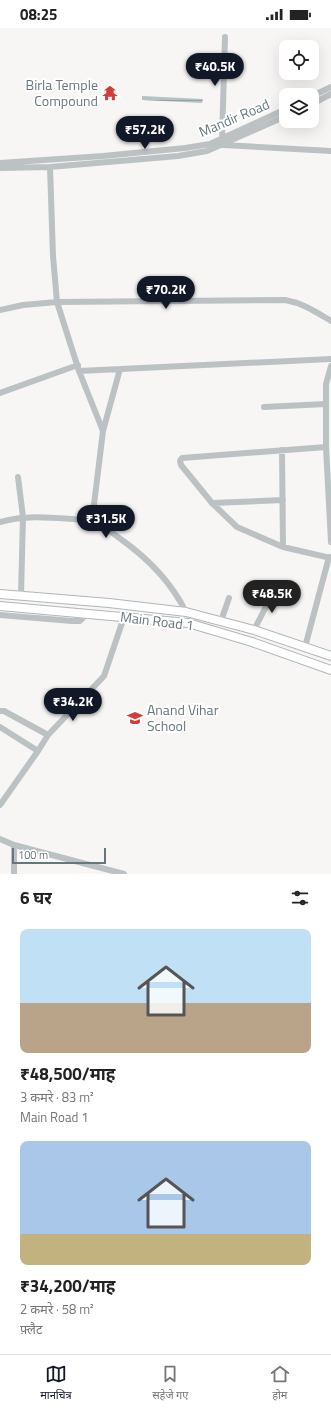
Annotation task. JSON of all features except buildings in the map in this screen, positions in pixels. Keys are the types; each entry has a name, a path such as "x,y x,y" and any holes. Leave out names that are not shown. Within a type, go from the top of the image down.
{"main road":[{"name":"Main Road 1","path":"0,594 109,603 186,612 254,630 331,656"},
{"name":"Main Road 1","path":"0,606 188,623 252,642 331,670"}],"street":[{"path":"225,37 222,142 331,151"},
{"path":"319,93 331,87"},
{"path":"319,100 331,94"},
{"name":"Mandir Road","path":"0,168 50,167 178,156 207,151 279,113"},
{"name":"Mandir Road","path":"0,162 104,156 185,148 222,142 279,119"},
{"path":"50,167 53,256 57,302 78,368 103,432"},
{"path":"0,310 23,305 57,302 285,300 306,306 331,321"},
{"path":"0,393 78,368 120,370 331,358"},
{"path":"331,366 326,384 326,447 331,542"},
{"path":"92,521 103,432 120,370"},
{"path":"264,407 326,404"},
{"path":"305,647 330,558 283,547 237,527 212,503 181,465 180,461 182,458 326,447"},
{"path":"282,450 283,547"},
{"path":"18,477 23,517 21,595"},
{"path":"212,503 283,500"},
{"path":"0,522 23,517 44,516 92,521 108,529 142,554 159,571 180,600 186,612"},
{"path":"254,630 274,591"},
{"path":"221,621 230,598"},
{"path":"0,616 80,621 88,613"},
{"path":"0,805 48,735 104,676 124,617"},
{"path":"0,711 4,711 48,735"},
{"path":"0,726 38,751"},
{"path":"0,839 14,845 124,874"},
{"path":"14,845 14,874"}],"shaded area":[{"path":"142,96 203,99 202,103 142,100"}],"place":[{"name":"Birla Temple Compound","path":"110,93"},
{"name":"Anand Vihar School","path":"135,718"}]}
